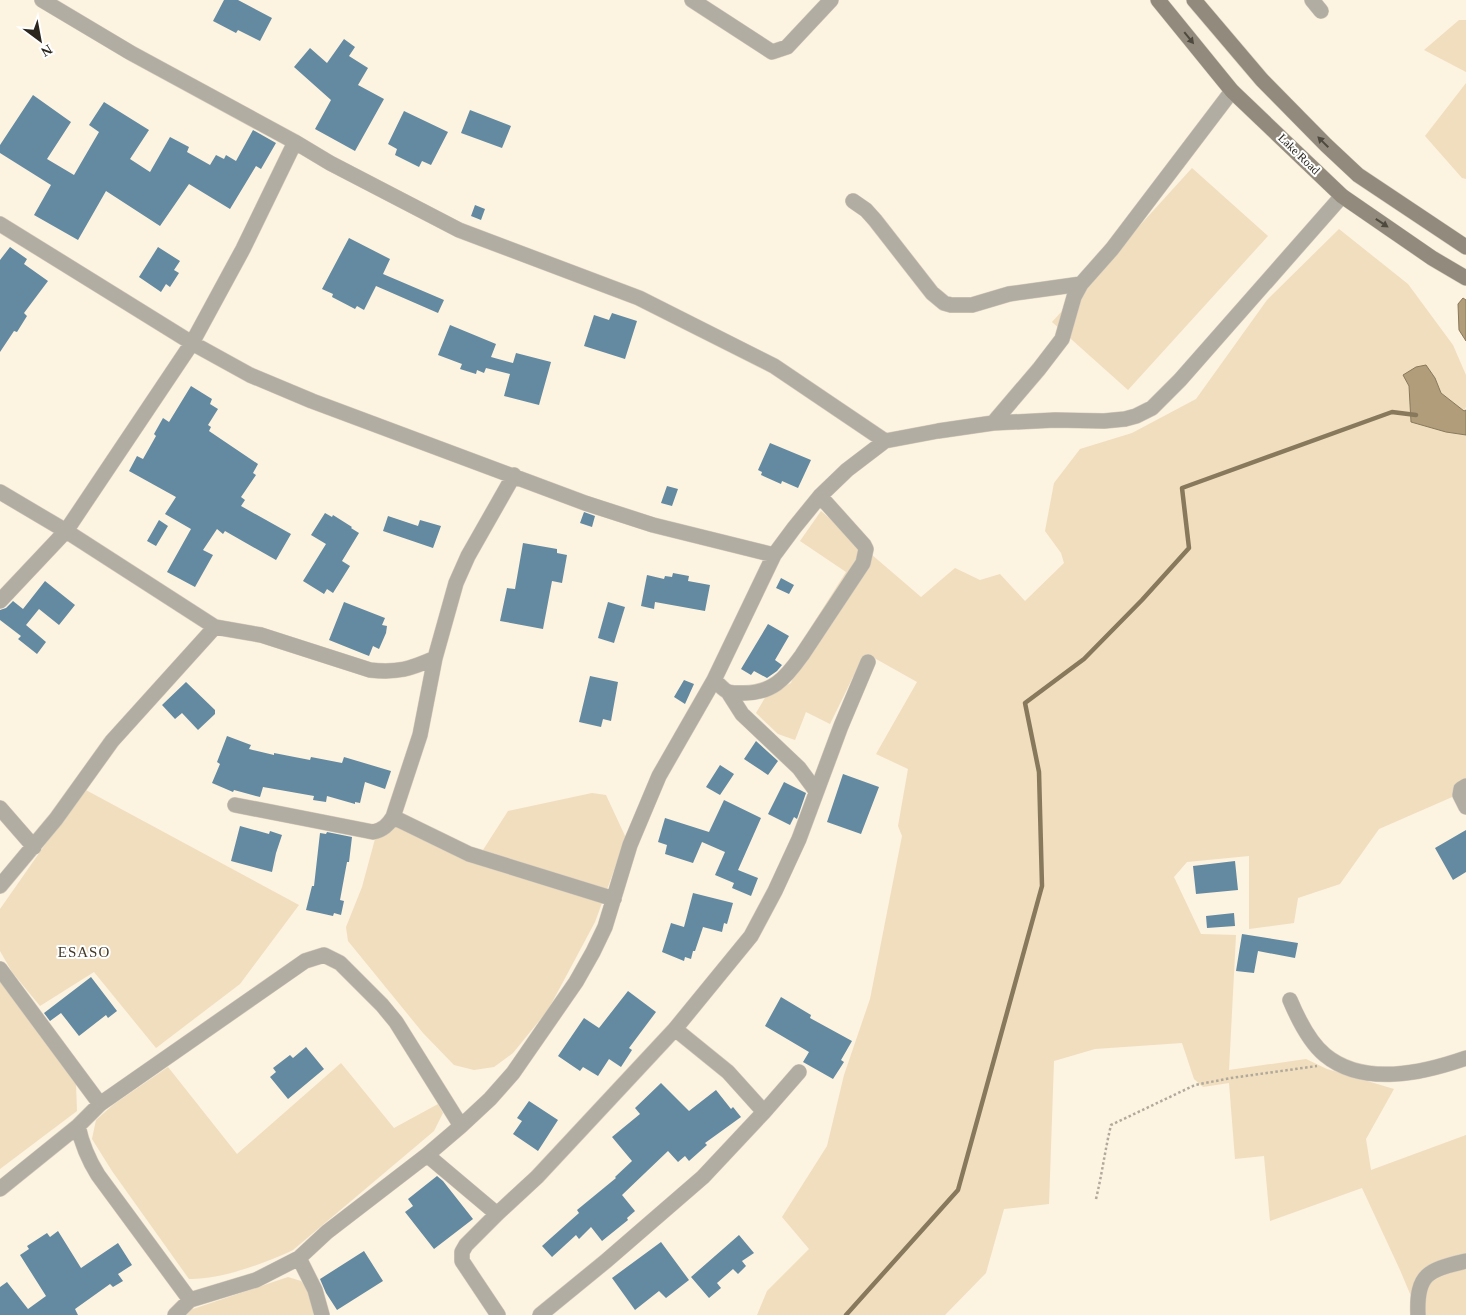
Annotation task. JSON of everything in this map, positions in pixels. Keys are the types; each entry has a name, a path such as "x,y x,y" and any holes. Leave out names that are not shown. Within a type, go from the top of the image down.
{"main road":[{"name":"Lake Road","path":"1158,0 1232,91 1342,196 1432,258 1466,278"},
{"name":"Lake Road","path":"1194,0 1262,80 1352,169 1422,219 1466,247"}],"street":[{"path":"42,0 131,53 459,230 639,298 774,366 885,441"},
{"path":"692,0 772,52 786,47 831,0"},
{"path":"994,423 1040,369 1062,338 1074,297 1081,284 1112,248 1232,91"},
{"path":"0,601 66,531 192,343 243,249 295,142"},
{"path":"175,1315 190,1300 256,1280 299,1258 327,1232 427,1155 461,1126 490,1099 513,1073 576,982 605,927 630,846 659,776 714,680 774,555 820,496 847,470 885,441 994,423 1111,420 1136,416 1152,408 1180,380 1342,196"},
{"path":"853,201 866,210 875,220 932,293 944,303 960,306 972,305 1009,294 1081,284"},
{"path":"0,224 192,343 250,375 303,397 584,503 653,525 774,555"},
{"path":"235,805 373,832 385,827 393,817 420,735 435,658 456,583 468,556 514,475"},
{"path":"0,492 66,531 215,627 261,635 370,670 387,672 408,669 435,658"},
{"path":"728,692 766,691 779,682 802,655 863,563 866,549 864,545 820,496"},
{"path":"0,886 56,819 112,741 215,627"},
{"path":"498,1315 462,1261 461,1256 466,1245 537,1177 675,1029 751,936 800,839 816,791 868,662"},
{"path":"714,680 728,692 742,714 793,762 816,791"},
{"path":"1466,786 1461,790 1460,795 1466,807"},
{"path":"0,808 34,847"},
{"path":"393,817 469,854 614,899"},
{"path":"0,1189 78,1126 100,1104 305,961 324,955 340,963 387,1011 404,1034 461,1126"},
{"path":"0,969 100,1104"},
{"path":"1290,1000 1299,1020 1319,1049 1341,1065 1361,1071 1393,1075 1440,1067 1466,1058"},
{"path":"675,1029 728,1072 764,1112"},
{"path":"540,1315 703,1177 764,1112 798,1072"},
{"path":"78,1126 81,1143 87,1158 190,1300"},
{"path":"427,1155 497,1214"},
{"path":"299,1258 315,1290 322,1315"},
{"path":"1418,1315 1419,1295 1426,1275 1438,1269 1466,1261"}],"path":[{"path":"1096,1199 1111,1125 1195,1085 1274,1071 1341,1065"}],"shaded area":[{"path":"1459,20 1466,20 1466,72 1424,50"},
{"path":"1466,83 1466,179 1462,178 1425,136"},
{"path":"1192,168 1268,236 1128,390 1052,322"},
{"path":"1339,229 1408,284 1453,345 1466,375 1466,407 1464,411 1441,393 1435,378 1403,375 1409,386 1411,422 1446,432 1466,435 1466,791 1379,829 1340,884 1298,898 1294,923 1249,929 1249,856 1187,862 1174,877 1201,934 1236,935 1229,1070 1306,1059 1327,1069 1394,1089 1366,1139 1371,1170 1466,1135 1466,1315 1419,1315 1362,1188 1270,1221 1264,1156 1235,1159 1229,1083 1203,1087 1194,1079 1182,1043 1095,1049 1054,1061 1049,1204 1004,1209 986,1273 945,1315 757,1315 767,1291 809,1249 782,1217 827,1146 844,1075 870,999 902,836 898,826 908,769 876,754 917,682 869,655 853,677 830,724 806,712 795,740 778,734 756,713 766,696 791,683 811,627 846,572 800,541 821,511 921,597 955,568 980,580 1000,574 1025,601 1064,563 1061,553 1045,531 1054,483 1080,449 1132,433 1196,399 1267,300"},
{"path":"1463,298 1466,300 1466,341 1459,330 1458,304"},
{"path":"1426,365 1435,378 1441,393 1464,411 1466,410 1466,435 1446,432 1411,422 1409,386 1403,375 1416,367"},
{"path":"84,789 299,905 240,984 156,1048 94,972 40,1006 12,972 0,951 0,909"},
{"path":"592,793 606,795 626,838 595,922 548,1010 513,1053 494,1067 474,1070 454,1065 423,1033 348,941 346,927 362,887 378,828 395,822 474,864 508,811"},
{"path":"0,981 67,1065 76,1084 77,1111 0,1169"},
{"path":"341,1063 394,1128 438,1104 443,1113 434,1131 293,1250 228,1274 201,1279 189,1279 112,1171 92,1139 96,1120 114,1104 168,1067 237,1154"},
{"path":"288,1277 301,1281 307,1287 317,1315 185,1315 190,1310"}],"building":[{"path":"224,0 238,0 272,18 260,41 238,30 236,33 213,21"},
{"path":"344,39 355,47 349,56 368,68 358,85 384,99 355,151 315,129 331,100 294,67 310,48 327,63"},
{"path":"33,95 71,122 47,159 74,175 99,132 89,125 104,102 149,130 130,159 150,172 170,137 189,147 187,152 210,165 216,155 224,159 226,155 236,161 253,130 276,143 261,169 256,166 230,209 189,184 160,226 106,191 78,240 34,215 51,185 0,153 0,145"},
{"path":"470,110 511,126 502,148 461,133"},
{"path":"404,111 448,132 431,165 422,161 419,167 395,155 397,149 388,144"},
{"path":"475,205 485,209 481,220 471,216"},
{"path":"349,238 390,259 383,274 444,300 438,313 376,286 364,310 357,306 355,309 332,297 333,294 322,289"},
{"path":"10,247 27,259 24,264 48,281 24,313 27,316 17,332 14,331 0,352 0,260"},
{"path":"158,247 180,261 174,270 179,273 170,287 166,284 161,292 139,277"},
{"path":"612,313 637,321 625,359 584,346 594,315 609,320"},
{"path":"450,325 496,344 491,357 513,363 516,353 551,362 539,405 504,396 510,374 486,368 484,373 477,370 476,374 460,369 462,364 438,355"},
{"path":"191,386 212,399 210,404 218,409 208,425 211,427 209,431 258,464 253,473 256,475 241,497 245,500 241,506 291,534 276,560 225,531 223,534 217,529 203,550 213,555 195,587 167,572 191,529 165,514 176,497 129,471 137,456 143,459 156,436 154,434 163,418 169,422"},
{"path":"770,443 811,460 798,488 782,481 781,484 761,475 762,472 758,470"},
{"path":"667,486 678,489 672,506 661,503"},
{"path":"584,512 595,516 592,527 580,523"},
{"path":"325,513 332,517 333,515 359,533 342,561 350,566 333,593 327,589 324,594 303,581 326,544 311,535"},
{"path":"388,516 418,526 420,520 441,526 433,548 383,531"},
{"path":"159,520 168,526 156,546 147,541"},
{"path":"523,543 557,549 557,553 567,555 562,583 552,581 543,629 500,621 507,588 515,589"},
{"path":"673,573 689,576 688,581 710,585 705,611 655,602 654,609 641,606 647,575 664,579 665,576 672,577"},
{"path":"781,578 794,585 789,594 776,588"},
{"path":"45,581 75,605 59,625 39,609 26,625 46,642 37,654 18,639 21,636 0,620 0,610 6,608 13,601 23,609"},
{"path":"344,602 385,618 382,625 387,626 386,633 379,649 373,646 369,656 329,640"},
{"path":"608,602 625,607 614,643 598,638"},
{"path":"768,624 789,636 775,660 782,665 767,678 754,671 751,675 741,669"},
{"path":"590,676 618,682 611,721 603,719 601,727 579,722"},
{"path":"684,680 694,684 685,704 674,697"},
{"path":"186,682 215,710 215,714 198,730 182,713 175,719 162,705"},
{"path":"227,736 251,745 249,749 274,755 274,753 310,760 311,757 342,763 344,757 391,771 385,789 365,782 360,803 355,802 355,804 327,796 326,802 313,800 314,796 263,787 260,797 234,790 233,792 212,783 220,764 217,762"},
{"path":"756,741 778,761 768,775 744,759"},
{"path":"720,765 734,774 720,795 706,787"},
{"path":"843,774 879,787 861,834 827,822"},
{"path":"784,782 806,793 797,819 794,817 790,825 768,814"},
{"path":"724,800 761,818 738,870 758,878 751,896 732,888 734,883 715,875 725,852 702,842 693,863 665,854 667,845 658,842 665,818 709,832"},
{"path":"240,826 269,834 270,831 282,835 272,872 231,861"},
{"path":"1466,830 1466,872 1453,880 1435,848"},
{"path":"327,832 352,837 349,862 347,862 340,900 344,901 341,915 334,913 333,916 306,910 312,886 314,886 320,833 326,834"},
{"path":"1235,861 1238,890 1196,894 1193,866"},
{"path":"693,893 733,903 727,924 724,923 722,932 703,927 691,959 685,957 684,961 662,952 671,923 684,927"},
{"path":"1234,913 1235,926 1207,928 1206,916"},
{"path":"1242,934 1298,943 1295,958 1258,951 1254,973 1236,971"},
{"path":"91,977 117,1011 108,1018 106,1015 79,1036 61,1013 50,1021 44,1013"},
{"path":"628,991 656,1012 629,1048 632,1050 621,1067 609,1059 598,1076 583,1067 580,1071 558,1056 584,1018 599,1028"},
{"path":"781,997 811,1015 810,1018 852,1041 841,1060 844,1062 833,1079 803,1062 809,1052 765,1026"},
{"path":"306,1047 324,1069 288,1099 270,1077 276,1072 273,1068 290,1055 293,1058"},
{"path":"661,1083 689,1111 716,1090 731,1109 733,1107 741,1117 705,1143 707,1145 689,1161 685,1156 678,1162 668,1151 622,1195 635,1211 627,1218 628,1220 602,1241 591,1227 579,1239 576,1235 552,1257 542,1246 579,1213 577,1210 616,1178 632,1161 612,1137 640,1114 635,1108"},
{"path":"529,1101 558,1120 538,1151 513,1134 522,1121 517,1118"},
{"path":"437,1176 473,1219 434,1249 405,1212 413,1206 408,1199"},
{"path":"58,1231 81,1268 118,1243 132,1265 118,1274 123,1281 113,1287 110,1284 75,1309 78,1315 0,1315 0,1287 7,1282 28,1309 46,1296 20,1255 29,1249 27,1246 47,1233 50,1237"},
{"path":"739,1235 754,1253 742,1261 746,1266 738,1274 733,1269 717,1283 721,1288 709,1298 691,1277"},
{"path":"661,1242 689,1280 666,1298 659,1291 635,1310 612,1278"},
{"path":"364,1251 383,1281 337,1310 320,1279"}],"waterway":[{"path":"846,1315 958,1190 1042,886 1039,772 1025,703 1084,659 1142,600 1189,548 1182,488 1392,412 1416,415"}],"district":[{"name":"ESASO","path":"84,952"}]}
